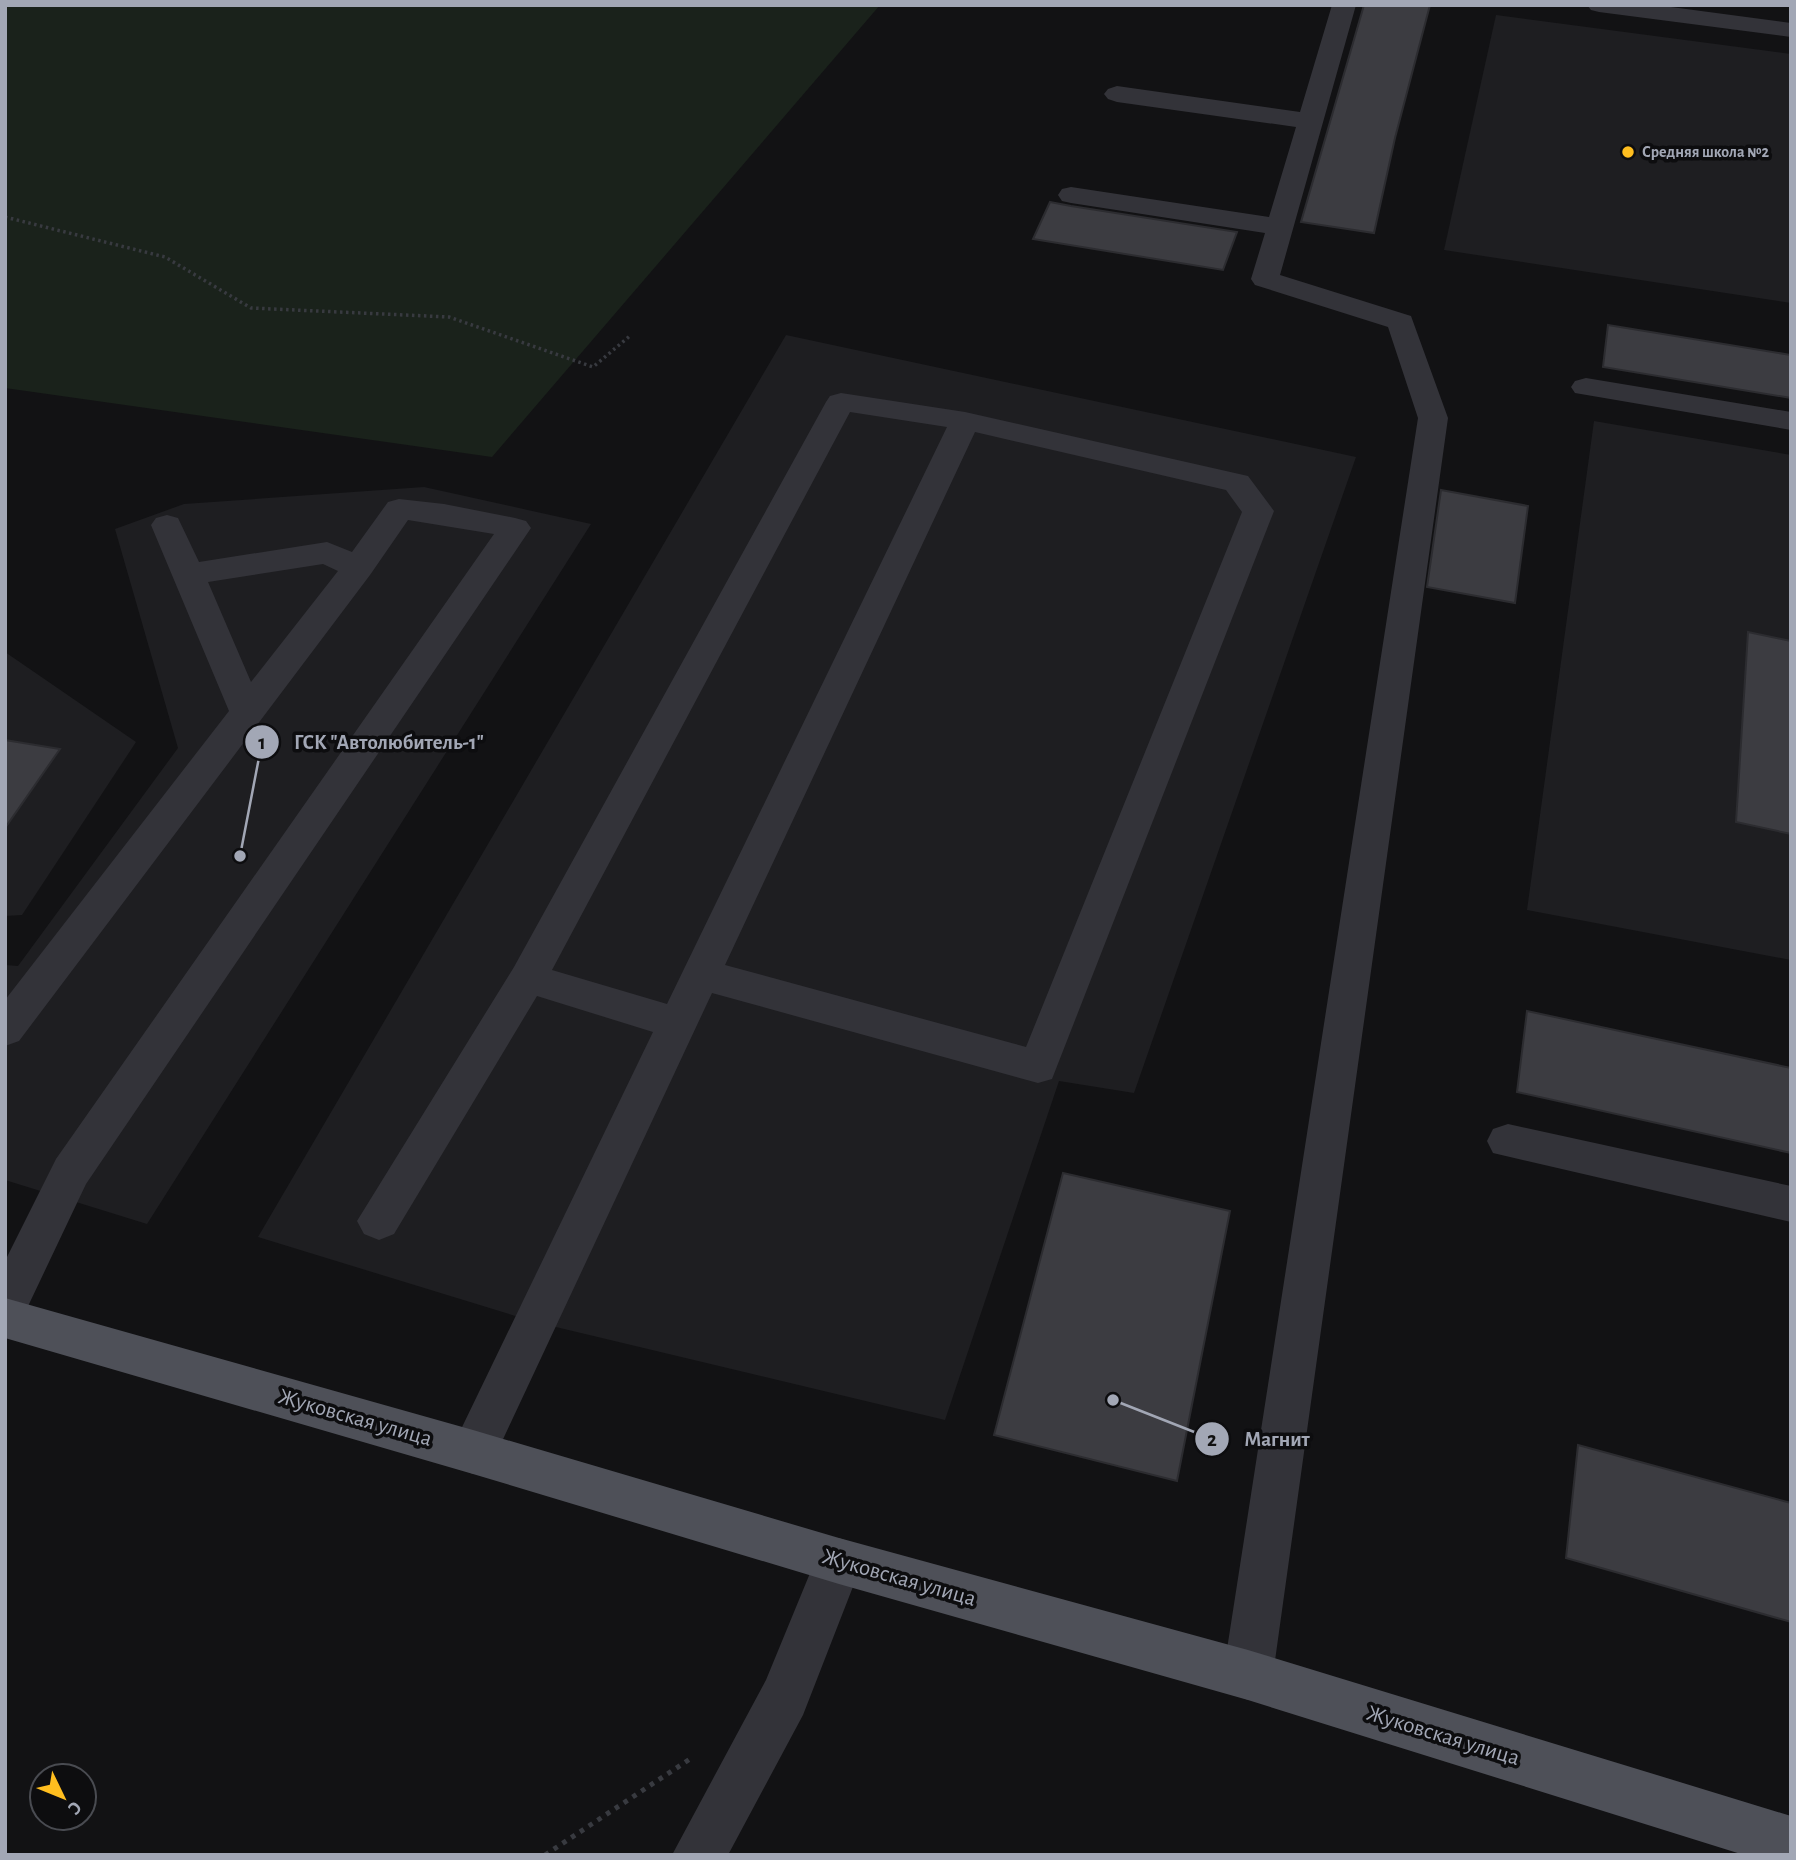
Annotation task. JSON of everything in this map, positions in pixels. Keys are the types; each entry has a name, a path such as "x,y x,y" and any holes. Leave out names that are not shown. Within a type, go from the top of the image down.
{"main road":[{"name":"Жуковская улица","path":"5,1318 473,1452 839,1561 1248,1675 1791,1843"}],"street":[{"path":"1248,1675 1433,418 1401,322 1265,279 1345,5"},
{"path":"1599,5 1791,30"},
{"path":"1117,94 1311,121"},
{"path":"1071,195 1280,227"},
{"path":"1586,387 1791,421"},
{"path":"379,1221 528,978 841,402 965,421 1237,483 1258,511 1038,1067 700,974"},
{"path":"473,1452 965,421"},
{"path":"5,1030 358,567 399,509 444,514 515,528 71,1172 5,1307"},
{"path":"167,525 247,712"},
{"path":"188,574 327,553 358,567"},
{"path":"528,978 677,1023"},
{"path":"1508,1141 1791,1205"},
{"path":"699,1855 785,1697 839,1561"}],"path":[{"path":"5,217 165,257 251,308 449,317 593,367 631,335"},
{"path":"545,1855 705,1750"}],"shaded area":[{"path":"5,5 880,5 492,457 5,388"},
{"name":"Средняя школа №2","path":"1496,15 1791,54 1791,303 1444,250"},
{"path":"786,335 1356,457 1134,1093 1059,1081 945,1420 535,1322 258,1237"},
{"path":"1594,421 1791,455 1791,960 1527,910"},
{"path":"424,487 591,524 147,1224 5,1180 5,965 18,966 178,748 115,529 184,504"},
{"path":"5,652 136,742 22,915 5,916"}],"building":[{"path":"1364,5 1430,5 1395,138 1374,233 1301,222"},
{"path":"1050,202 1237,232 1223,270 1033,239"},
{"path":"1608,325 1791,355 1791,398 1603,367"},
{"path":"1441,490 1528,506 1515,603 1427,587"},
{"path":"1748,632 1791,641 1791,834 1736,822"},
{"path":"5,740 60,749 5,828"},
{"path":"1527,1011 1791,1068 1791,1153 1517,1092"},
{"path":"1063,1173 1230,1211 1177,1481 994,1435"},
{"path":"1578,1445 1791,1503 1791,1622 1566,1558"}],"place":[{"name":"Средняя школа №2","path":"1628,152"},
{"name":"ГСК \"Автолюбитель-1\"","path":"240,856"},
{"name":"Магнит","path":"1113,1400"}]}
